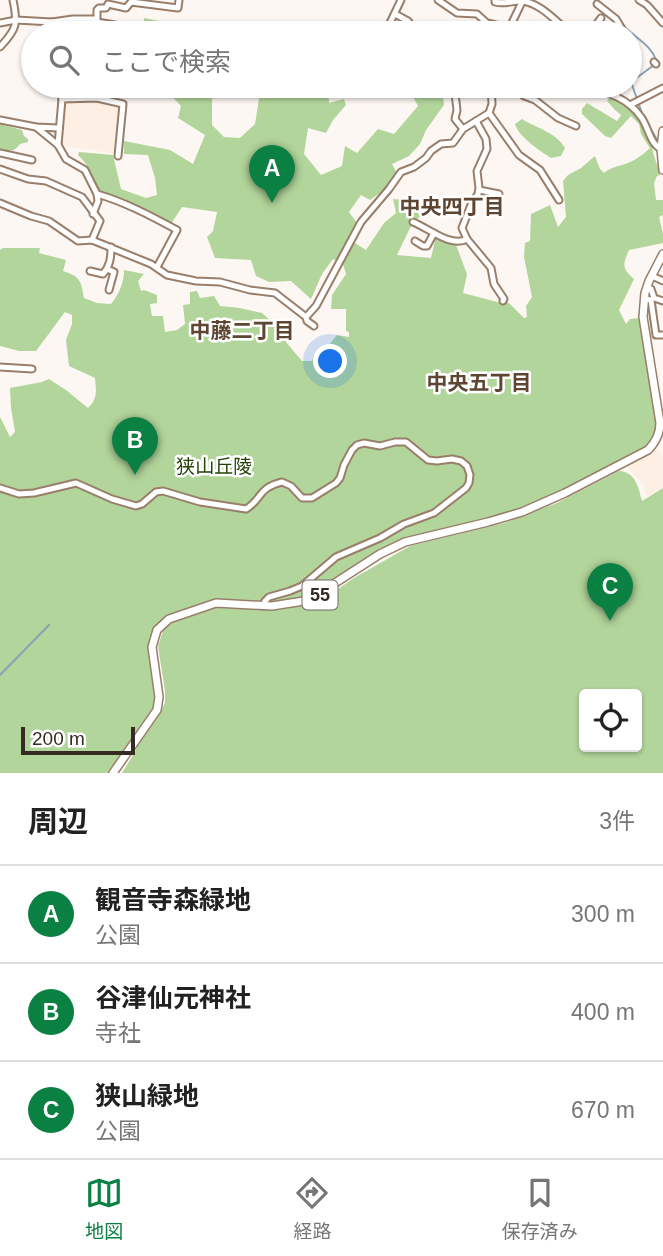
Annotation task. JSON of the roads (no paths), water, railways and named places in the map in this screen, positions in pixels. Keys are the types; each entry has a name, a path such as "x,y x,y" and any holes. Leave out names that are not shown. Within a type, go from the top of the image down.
{"main road":[{"path":"663,131 660,149 663,170"},
{"name":"55","path":"113,773 157,710 159,697 152,647 157,630 162,624 179,615 216,603 281,606 310,600 380,554 405,542 522,512 648,450 662,432 643,317 647,287 662,257"}],"street":[{"path":"0,47 16,28 12,0"},
{"path":"97,20 97,9 106,8 108,2 126,8 131,2 178,8 178,0"},
{"path":"391,21 401,0"},
{"path":"438,0 457,13 477,14 485,21"},
{"path":"495,0 505,4 523,1 557,21"},
{"path":"639,0 663,23"},
{"path":"513,21 523,1"},
{"path":"597,4 618,21"},
{"path":"395,15 408,21"},
{"path":"0,23 34,21"},
{"path":"59,21 101,21"},
{"path":"630,105 663,88"},
{"path":"58,145 62,99 97,98 123,104 118,156"},
{"path":"456,98 455,119 463,129"},
{"path":"306,317 316,306 361,222 401,172 426,159 431,151 441,144 453,143 463,129 489,113 492,98"},
{"path":"530,98 576,127"},
{"path":"621,98 639,115 655,146 660,149"},
{"path":"489,113 522,159 540,170 559,200"},
{"path":"0,120 58,128"},
{"path":"476,121 488,146 477,171 479,190 462,226 467,239 491,270 494,284 503,301"},
{"path":"36,127 58,145 66,159 85,170 97,194 98,203 93,214"},
{"path":"0,153 32,160"},
{"path":"0,169 28,179 46,181 82,197 100,221 92,240"},
{"path":"479,190 499,194"},
{"path":"97,194 122,202 177,230 157,267"},
{"path":"0,203 50,221 78,241 92,240 111,247 157,267 167,275 275,293 314,326"},
{"path":"413,222 455,242 467,239"},
{"path":"415,242 427,246 434,233"},
{"path":"90,271 103,274 107,270 111,247"},
{"path":"107,270 114,272 109,290"},
{"path":"652,276 663,281"},
{"path":"647,287 651,289 654,298 663,301"},
{"path":"645,299 651,300 660,335 656,344 647,345"},
{"path":"0,367 32,369"},
{"path":"0,488 15,493 34,494 75,483 134,505 140,505 161,491 193,501 243,509 251,506 267,488 282,482 291,485 302,498 313,498 340,478 353,448 364,443 380,446 403,442 428,460 457,460 467,466 470,475 468,485 440,509 336,557 302,586 269,597 263,606"}],"waterway":[{"path":"616,16 620,21"},
{"path":"642,42 656,60"},
{"path":"642,74 654,65"},
{"path":"637,98 643,116"},
{"path":"647,123 656,138"},
{"path":"0,675 49,625"}],"place":[{"name":"観音寺森緑地","path":"272,203"},
{"name":"谷津仙元神社","path":"135,475"},
{"name":"狭山緑地","path":"610,621"}],"district":[{"name":"中央四丁目","path":"452,206"},
{"name":"中藤二丁目","path":"242,330"},
{"name":"中央五丁目","path":"479,382"}],"park label":[{"name":"狭山丘陵","path":"214,466"}]}
